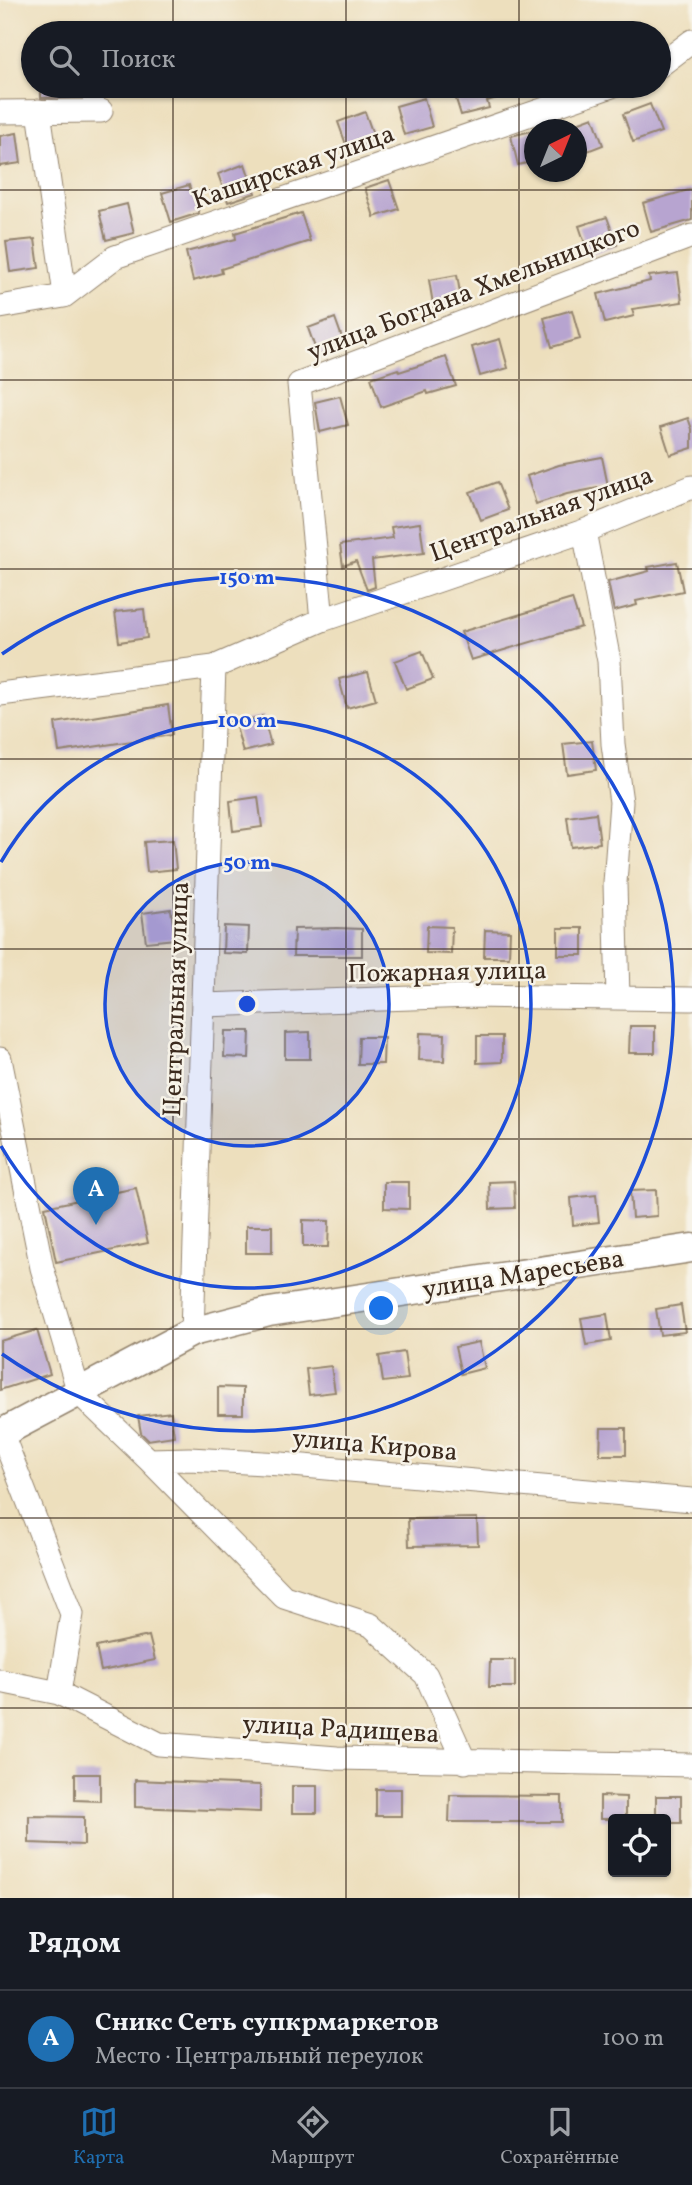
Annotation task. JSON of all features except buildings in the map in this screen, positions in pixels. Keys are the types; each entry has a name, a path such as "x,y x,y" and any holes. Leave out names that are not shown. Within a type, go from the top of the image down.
{"street":[{"path":"671,57 692,41"},
{"name":"Каширская улица","path":"0,307 65,295 115,257 577,98"},
{"path":"39,111 65,295"},
{"path":"0,112 101,111"},
{"name":"улица Богдана Хмельницкого","path":"322,620 299,384 692,236"},
{"name":"Центральная улица","path":"0,694 214,667 322,620 584,531 692,487"},
{"path":"584,531 608,661 613,744 621,802 615,883 618,998"},
{"name":"Центральная улица","path":"192,1332 214,667"},
{"name":"Пожарная улица","path":"203,1005 472,996 692,999"},
{"path":"0,1059 42,1268 79,1393 284,1597 371,1625 426,1675 465,1762"},
{"name":"улица Маресьева","path":"1,1434 192,1332 269,1312 692,1248"},
{"path":"1,1434 72,1614 59,1693"},
{"name":"улица Кирова","path":"149,1460 189,1459 281,1464 692,1500"},
{"name":"улица Радищева","path":"0,1681 59,1693 159,1744 337,1758 692,1765"}],"place":[{"name":"Сникс Сеть супкрмаркетов","path":"96,1225"}]}
